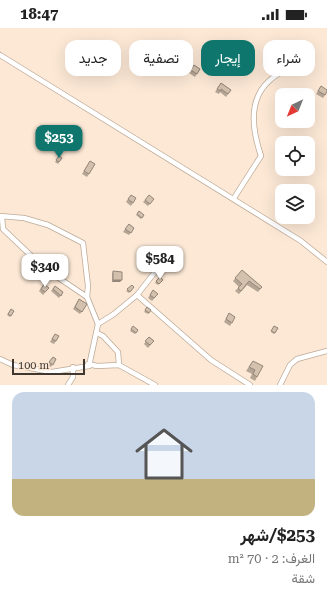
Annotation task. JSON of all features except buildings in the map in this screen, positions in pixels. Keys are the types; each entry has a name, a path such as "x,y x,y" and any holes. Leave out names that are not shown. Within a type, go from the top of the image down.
{"street":[{"path":"0,55 203,181 234,198 301,241 327,262"},
{"path":"234,198 261,156 255,136 253,113 256,99 268,81 276,76"},
{"path":"87,297 44,268 3,229 1,216 30,220 48,225 84,243 88,286 87,297 98,324 89,365"},
{"path":"98,324 114,314 137,295 155,272"},
{"path":"137,295 211,360 250,385"},
{"path":"97,332 103,336 118,352 119,365"},
{"path":"280,385 290,365 297,359 327,351"},
{"path":"0,359 13,365 52,372 89,365 119,365 155,385"},
{"path":"68,385 73,378 73,368"}]}
